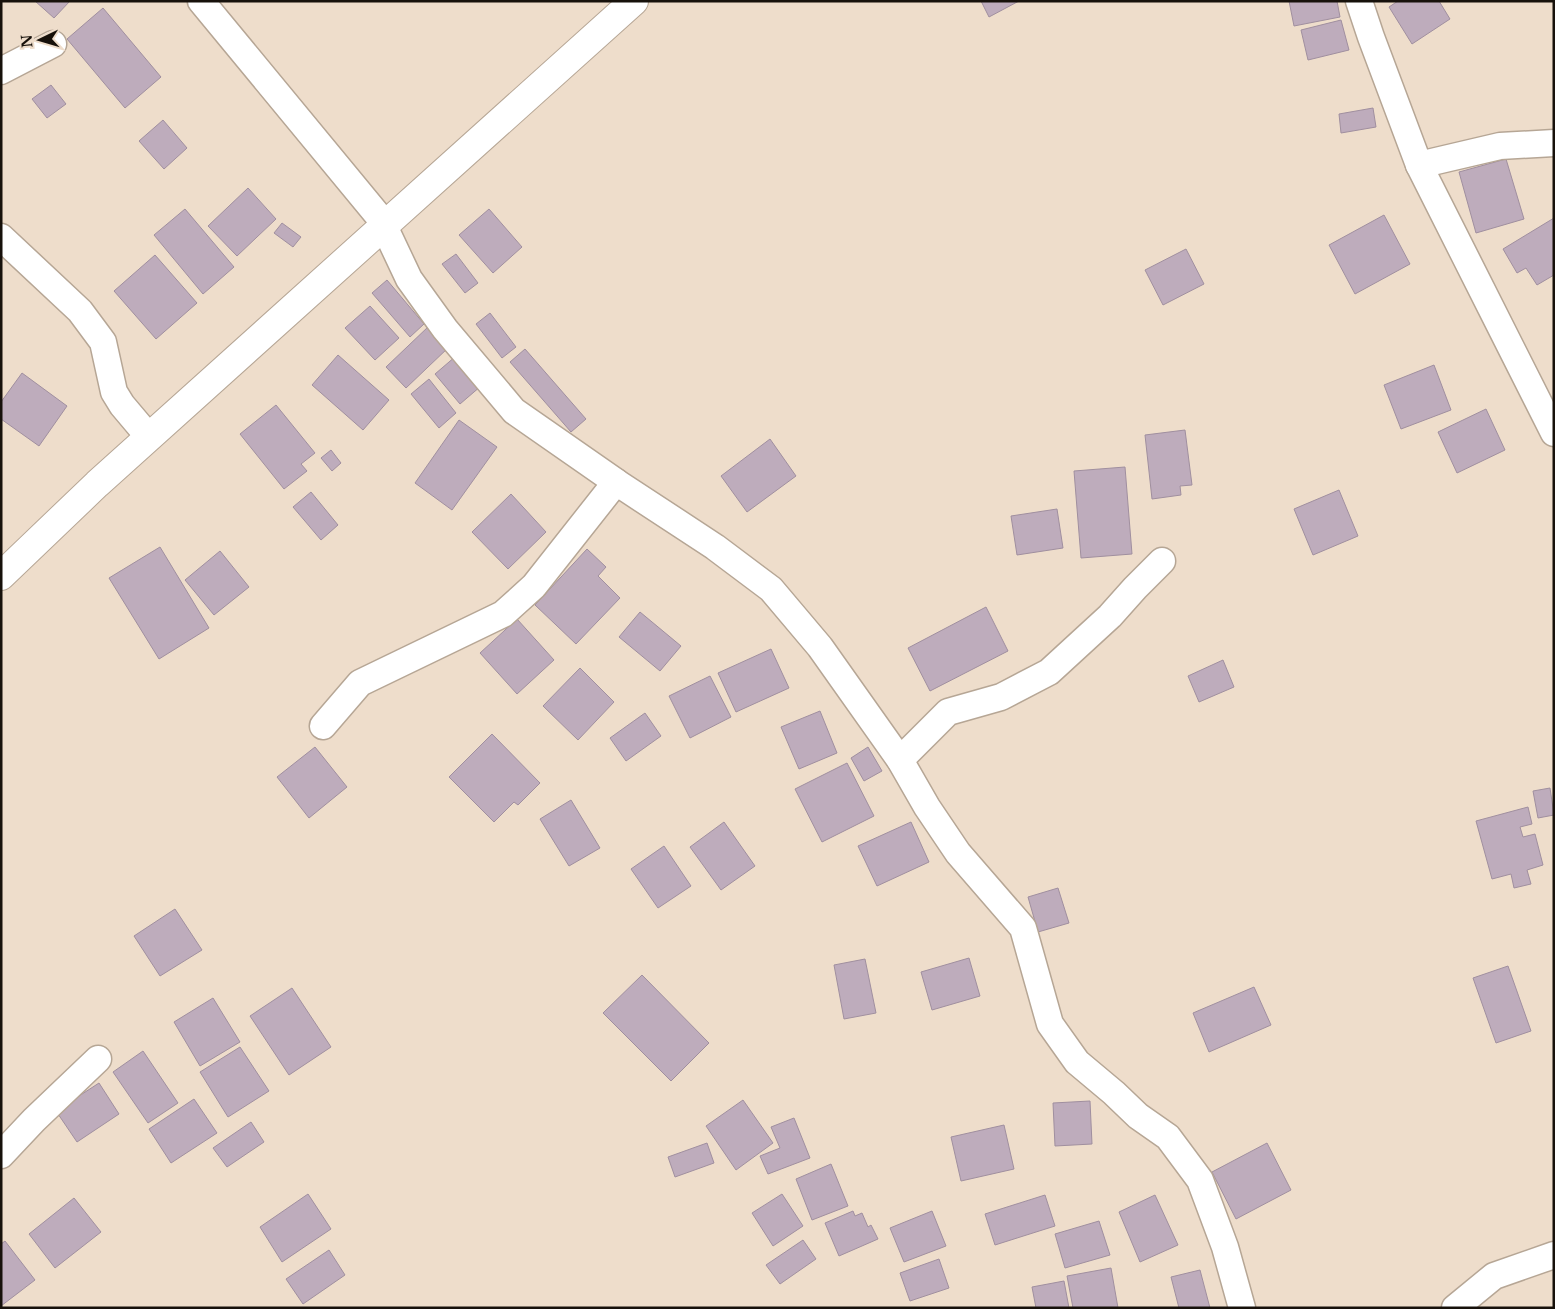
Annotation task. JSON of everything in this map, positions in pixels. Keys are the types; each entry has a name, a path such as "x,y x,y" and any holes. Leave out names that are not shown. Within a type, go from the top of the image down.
{"main road":[{"path":"1,576 97,484 634,1"}],"street":[{"path":"201,1 384,225 410,279 445,329 514,411 616,482 715,547 771,589 820,647 900,760 927,807 958,853 1023,928 1050,1024 1077,1062 1138,1116 1168,1137 1200,1180 1224,1247 1242,1308"},
{"path":"1359,1 1419,164 1554,433"},
{"path":"1,71 53,44"},
{"path":"1419,164 1500,146 1554,143"},
{"path":"1,236 80,312 103,342 114,392 122,405 149,437"},
{"path":"323,726 360,683 503,614 534,586 616,482"},
{"path":"900,760 948,712 1001,697 1049,672 1110,616 1162,561"},
{"path":"1,1156 34,1120 98,1059"},
{"path":"1455,1308 1494,1276 1554,1255"}],"building":[{"path":"35,1 70,1 54,18"},
{"path":"981,1 1019,1 989,17"},
{"path":"1289,1 1337,1 1340,17 1294,26"},
{"path":"1398,1 1439,1 1450,19 1412,44 1389,7"},
{"path":"103,8 161,77 125,108 67,39"},
{"path":"1341,20 1349,50 1308,60 1301,30"},
{"path":"51,85 66,104 47,118 32,99"},
{"path":"1373,108 1376,127 1341,133 1339,114"},
{"path":"163,120 187,148 164,169 139,141"},
{"path":"1506,159 1524,219 1476,233 1459,172"},
{"path":"248,188 276,219 237,256 208,226"},
{"path":"185,209 234,267 203,294 154,235"},
{"path":"489,209 522,247 493,273 459,235"},
{"path":"1384,215 1410,264 1355,294 1329,245"},
{"path":"1554,218 1554,275 1537,285 1526,268 1517,273 1503,249"},
{"path":"282,223 301,237 293,247 274,233"},
{"path":"1186,249 1204,284 1163,305 1145,270"},
{"path":"456,254 478,283 465,293 442,264"},
{"path":"155,255 197,303 156,339 114,291"},
{"path":"387,280 424,324 410,337 372,293"},
{"path":"370,306 399,338 375,360 345,328"},
{"path":"490,313 516,347 502,358 476,324"},
{"path":"429,326 449,347 406,388 386,367"},
{"path":"525,349 586,419 571,432 510,362"},
{"path":"338,355 389,400 363,430 312,385"},
{"path":"456,356 481,386 460,404 435,374"},
{"path":"1434,365 1451,410 1401,429 1384,385"},
{"path":"22,373 67,406 39,446 1,419 1,402"},
{"path":"429,379 456,413 439,428 411,394"},
{"path":"276,405 315,453 301,464 307,471 284,489 240,434"},
{"path":"1486,409 1505,450 1457,473 1438,432"},
{"path":"459,420 497,447 452,510 415,483"},
{"path":"1185,430 1192,485 1180,486 1181,495 1152,499 1145,435"},
{"path":"770,439 796,476 747,512 721,476"},
{"path":"331,450 341,463 332,471 321,458"},
{"path":"1125,467 1132,554 1081,558 1074,471"},
{"path":"1339,490 1358,536 1313,555 1294,509"},
{"path":"311,492 338,525 321,540 293,507"},
{"path":"511,494 546,532 508,569 472,532"},
{"path":"1057,509 1063,548 1017,555 1011,516"},
{"path":"160,547 209,628 159,659 109,578"},
{"path":"587,549 606,567 598,576 620,598 576,644 535,605"},
{"path":"220,551 249,587 214,615 185,580"},
{"path":"986,607 1008,651 930,691 908,648"},
{"path":"640,612 681,646 660,671 619,637"},
{"path":"517,619 554,660 517,694 480,653"},
{"path":"771,649 789,688 736,712 718,673"},
{"path":"1223,660 1234,687 1199,702 1188,676"},
{"path":"580,668 614,702 578,740 543,706"},
{"path":"710,676 731,717 690,738 669,696"},
{"path":"820,711 837,753 799,769 781,727"},
{"path":"645,713 661,736 626,761 610,738"},
{"path":"492,734 540,783 518,805 514,802 494,822 449,777"},
{"path":"315,747 347,787 309,818 277,777"},
{"path":"868,747 882,771 864,781 851,758"},
{"path":"847,763 874,816 822,842 795,789"},
{"path":"1550,788 1554,815 1538,818 1533,791"},
{"path":"571,800 600,848 569,866 540,819"},
{"path":"1528,807 1532,824 1520,827 1523,837 1535,834 1543,865 1527,870 1531,884 1514,888 1511,874 1492,879 1476,821"},
{"path":"724,822 755,866 721,890 690,847"},
{"path":"911,822 929,862 877,886 858,846"},
{"path":"664,846 691,886 658,908 631,869"},
{"path":"1058,888 1069,923 1038,932 1028,897"},
{"path":"175,909 202,950 160,976 134,936"},
{"path":"969,958 980,996 932,1010 921,972"},
{"path":"865,959 876,1013 844,1019 834,965"},
{"path":"1508,966 1531,1031 1496,1043 1473,978"},
{"path":"642,975 709,1043 671,1081 603,1013"},
{"path":"1254,987 1271,1025 1209,1052 1193,1013"},
{"path":"292,988 331,1047 289,1075 250,1016"},
{"path":"213,998 240,1042 200,1066 174,1022"},
{"path":"240,1047 269,1091 228,1117 200,1072"},
{"path":"143,1051 178,1103 148,1123 113,1072"},
{"path":"99,1083 119,1114 77,1142 56,1111"},
{"path":"194,1099 217,1133 171,1163 149,1129"},
{"path":"743,1100 773,1143 736,1170 706,1126"},
{"path":"1090,1101 1092,1144 1055,1146 1053,1103"},
{"path":"794,1118 810,1158 768,1174 760,1156 780,1148 771,1127"},
{"path":"251,1122 264,1142 227,1167 213,1148"},
{"path":"1004,1125 1014,1169 961,1181 951,1137"},
{"path":"707,1143 714,1163 675,1177 668,1157"},
{"path":"1267,1143 1291,1190 1236,1219 1212,1172"},
{"path":"831,1164 848,1206 812,1220 796,1179"},
{"path":"308,1194 331,1229 282,1262 260,1227"},
{"path":"782,1194 803,1226 773,1246 752,1213"},
{"path":"1045,1195 1055,1226 995,1245 985,1214"},
{"path":"1155,1195 1178,1245 1140,1262 1119,1212"},
{"path":"74,1198 101,1232 55,1268 29,1234"},
{"path":"853,1211 855,1216 862,1213 868,1227 871,1225 878,1239 839,1256 825,1223"},
{"path":"932,1211 946,1246 904,1262 890,1228"},
{"path":"1099,1221 1110,1255 1065,1268 1055,1234"},
{"path":"803,1240 816,1259 780,1284 766,1265"},
{"path":"5,1241 35,1280 1,1306 1,1244"},
{"path":"329,1250 345,1275 303,1304 286,1279"},
{"path":"939,1259 949,1288 910,1301 900,1273"},
{"path":"1111,1268 1118,1308 1073,1308 1067,1276"},
{"path":"1200,1270 1210,1308 1179,1308 1171,1277"},
{"path":"1064,1281 1069,1308 1036,1308 1032,1287"}]}
